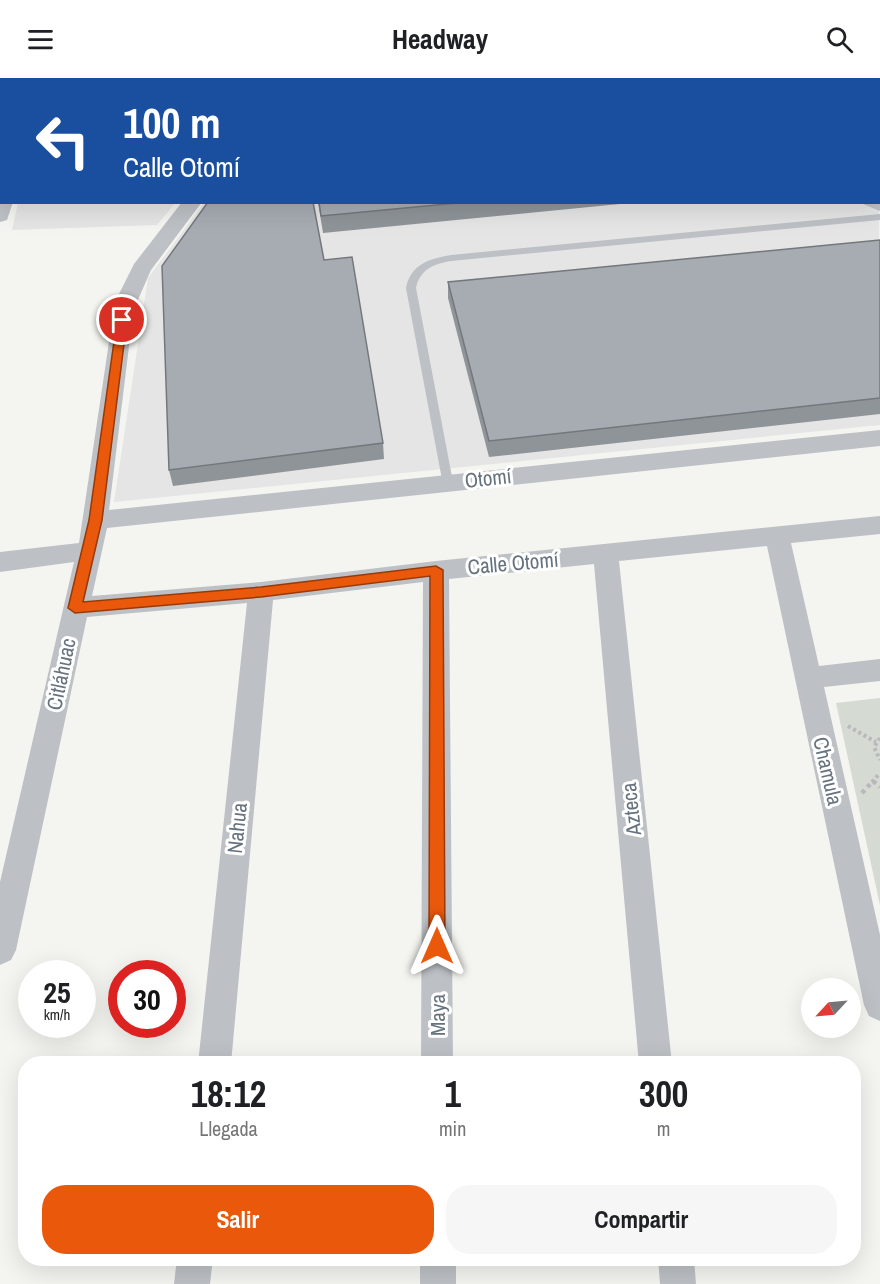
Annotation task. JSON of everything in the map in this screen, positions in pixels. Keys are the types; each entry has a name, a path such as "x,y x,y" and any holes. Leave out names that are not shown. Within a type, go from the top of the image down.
{"street":[{"name":"Citláhuac","path":"0,950 87,551 96,520 118,338 126,302 141,269 191,204"},
{"name":"Otomí","path":"96,520 880,438"},
{"name":"Calle Otomí","path":"75,608 261,592 436,570 880,525"},
{"name":"Chamula","path":"777,537 880,1005"},
{"path":"0,562 87,551"},
{"name":"Azteca","path":"606,554 655,1056"},
{"name":"Maya","path":"436,570 437,1056"},
{"name":"Nahua","path":"215,1056 261,592"},
{"path":"807,678 880,670"},
{"path":"192,1284 194,1266"},
{"path":"438,1266 438,1284"},
{"path":"677,1266 678,1284"}],"lane":[{"path":"447,482 411,288 412,279 424,266 434,261 451,258 880,217"}],"path":[{"path":"840,721 876,742"},
{"path":"880,738 876,742 875,752 880,760"},
{"path":"858,798 880,773"},
{"path":"873,781 880,787"}],"shaded area":[{"path":"18,204 174,204 157,225 12,230"},
{"path":"203,204 879,204 880,425 114,502 148,278"},
{"path":"880,698 880,905 836,703"}],"building":[{"path":"207,204 313,204 324,260 352,257 383,443 169,470 162,266"},
{"path":"319,204 447,204 321,216"},
{"path":"880,240 880,398 489,441 448,282"}],"route":[{"path":"122,320 96,520 75,608 261,592 436,570 437,946"}]}
